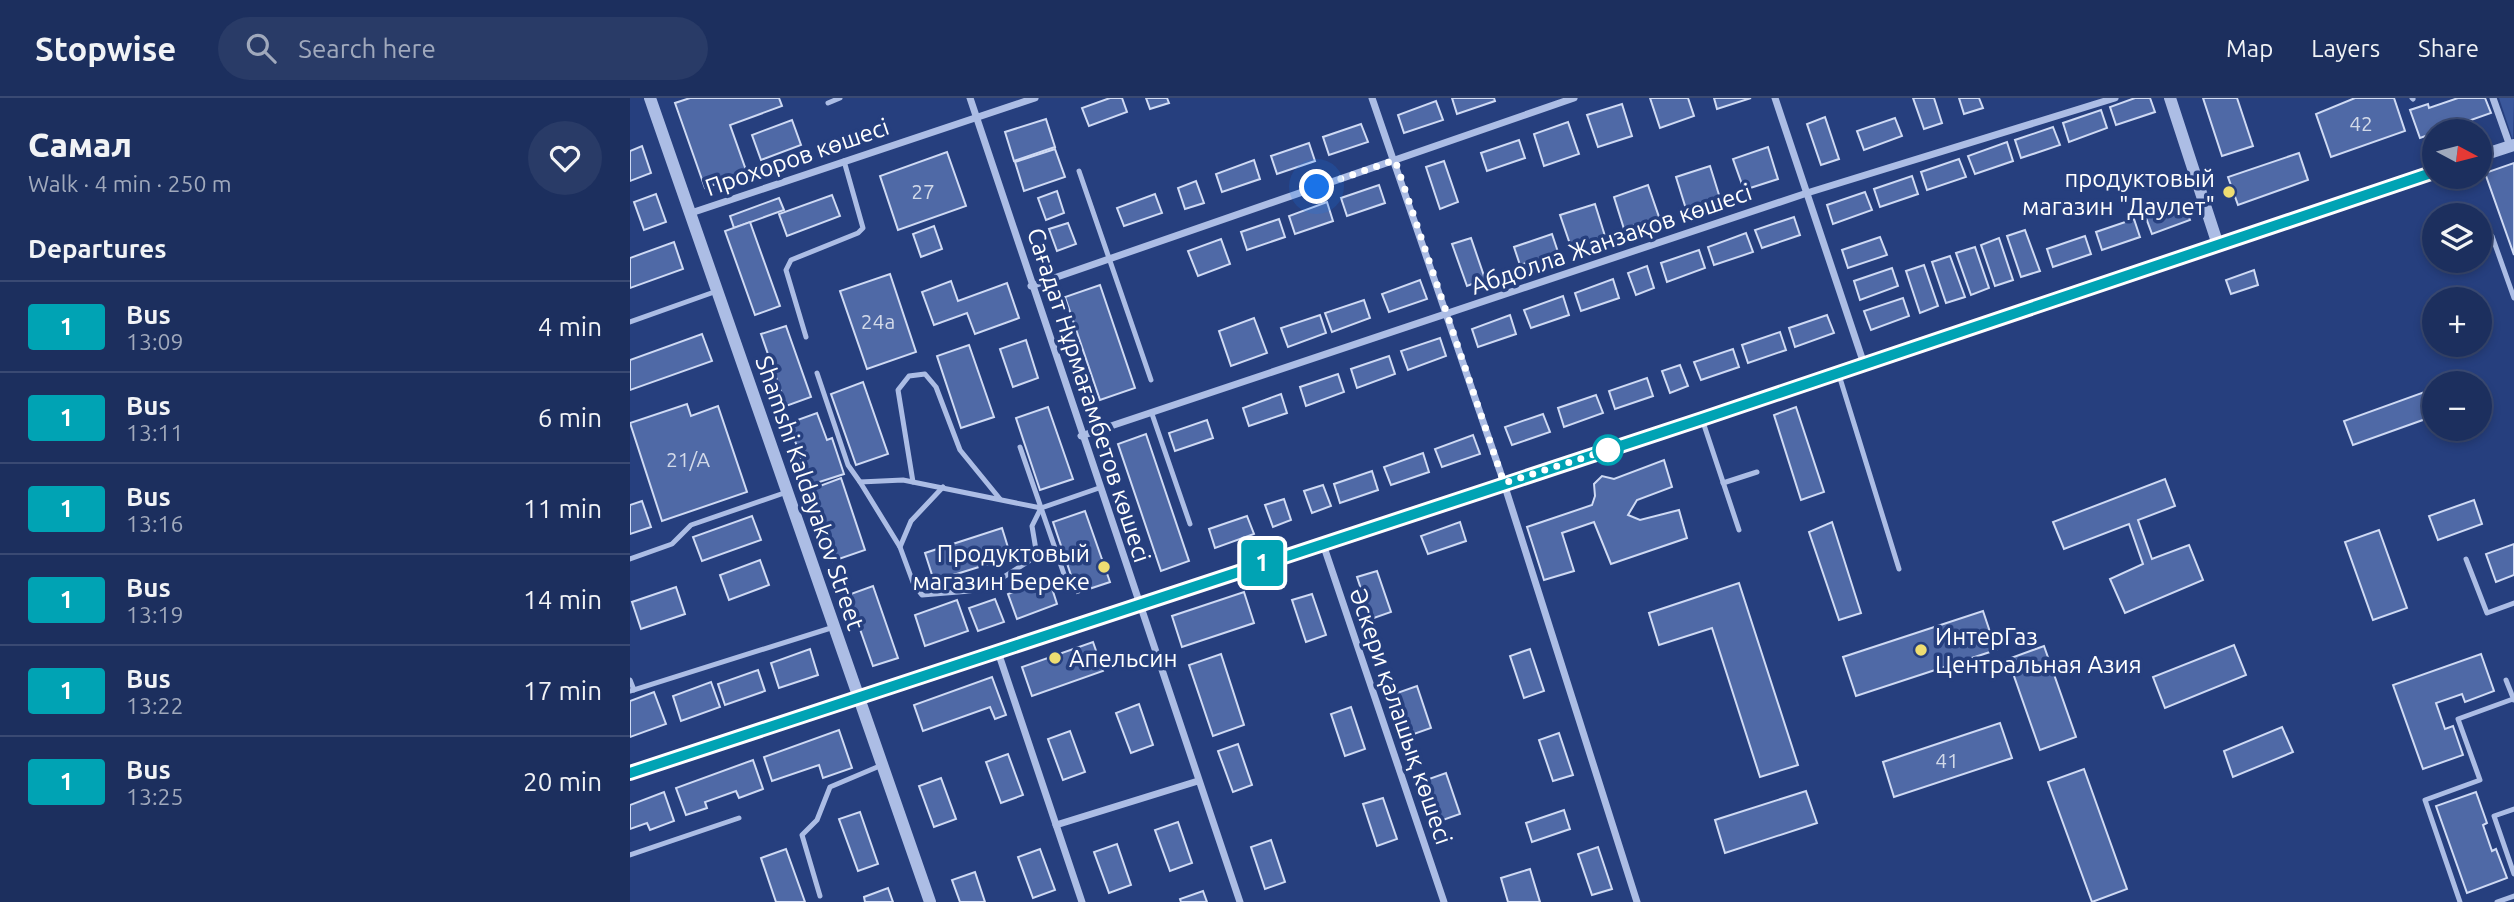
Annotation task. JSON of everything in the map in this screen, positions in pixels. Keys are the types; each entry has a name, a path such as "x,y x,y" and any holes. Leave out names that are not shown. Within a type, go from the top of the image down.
{"street":[{"name":"Shamshi Kaldayakov Street","path":"650,98 930,902"},
{"name":"Сағадат Нұрмағамбетов көшесі","path":"970,98 1240,902"},
{"name":"Прохоров көшесі","path":"691,213 1035,98"},
{"path":"1372,98 1504,483 1637,902"},
{"path":"1031,286 1574,98"},
{"path":"1775,98 1864,364"},
{"name":"Абдолла Жанзақов көшесі","path":"1082,436 1807,193 2115,98"},
{"path":"2170,98 2218,245"},
{"path":"2492,152 2512,146 2493,98"},
{"path":"630,773 1702,419 2422,176"},
{"name":"Әскери қалашық көшесі","path":"1322,543 1444,902"},
{"path":"998,652 1082,902"},
{"path":"1056,825 1198,781"}],"lane":[{"path":"828,103 840,98"},
{"path":"806,337 786,270 791,260 858,233 863,228 844,161"},
{"path":"1079,171 1151,380"},
{"path":"2492,236 2514,298"},
{"path":"630,322 717,291"},
{"path":"1839,372 1899,569"},
{"path":"817,373 848,465 900,547 914,585 922,595 970,592"},
{"path":"913,482 898,390 909,376 925,374 936,387 960,450 1000,499"},
{"path":"1152,414 1190,524"},
{"path":"1702,419 1739,530"},
{"path":"1020,447 1066,580"},
{"path":"1723,482 1757,472"},
{"path":"860,482 913,482 1041,508 1099,488"},
{"path":"900,547 911,521 943,487"},
{"path":"630,559 672,544 691,526 787,492"},
{"path":"994,583 1037,556 1032,526 1041,508"},
{"path":"2466,559 2487,613 2514,603"},
{"path":"630,680 632,691 834,627"},
{"path":"2460,902 2425,800 2480,780 2458,719 2514,700 2506,680"},
{"path":"820,895 802,835 817,820 830,787 882,765"},
{"path":"2514,810 2494,816 2514,874"},
{"path":"630,855 740,818"},
{"path":"2497,902 2514,896"}],"shaded area":[{"path":"2499,98 2514,98 2513,140"}],"building":[{"path":"690,98 779,98 782,106 730,125 747,173 705,188 675,103"},
{"path":"1110,98 1122,98 1127,112 1089,126 1082,108"},
{"path":"1146,98 1167,98 1169,103 1150,109"},
{"path":"1452,98 1494,98 1495,101 1457,114"},
{"path":"1650,98 1688,98 1694,116 1660,128"},
{"path":"1714,98 1751,98 1717,109"},
{"path":"1913,98 1934,98 1942,123 1924,129"},
{"path":"1959,98 1979,98 1983,108 1964,114"},
{"path":"2135,98 2150,98 2155,112 2116,125 2110,107"},
{"path":"2203,98 2237,98 2253,146 2222,156"},
{"path":"2355,98 2394,98 2405,131 2331,157 2316,114"},
{"path":"2458,98 2485,98 2491,113 2474,119 2422,119 2420,138 2410,110 2428,104 2429,108"},
{"path":"1436,101 1443,120 1404,133 1398,115"},
{"path":"1622,104 1632,136 1598,147 1587,115"},
{"path":"2101,110 2107,128 2069,142 2063,123"},
{"path":"1825,117 1839,159 1821,165 1807,124"},
{"path":"1895,118 1902,136 1864,150 1857,131"},
{"path":"1046,119 1055,147 1014,161 1005,132"},
{"path":"792,120 801,145 761,160 752,135"},
{"path":"1568,122 1579,154 1544,166 1534,134"},
{"path":"1361,124 1368,142 1329,155 1323,137"},
{"path":"2053,127 2060,145 2021,158 2015,140"},
{"path":"1519,140 1525,158 1487,171 1481,153"},
{"path":"2007,142 2013,161 1975,174 1968,156"},
{"path":"1309,143 1315,161 1277,174 1271,156"},
{"path":"642,146 651,173 630,181 630,151"},
{"path":"1768,147 1778,179 1744,190 1733,159"},
{"path":"1055,149 1065,177 1024,191 1015,162"},
{"path":"947,152 966,206 898,230 880,176"},
{"path":"2299,153 2308,180 2238,205 2228,177"},
{"path":"1959,159 1966,177 1927,190 1921,172"},
{"path":"1254,160 1260,179 1222,192 1216,174"},
{"path":"1444,161 1458,202 1440,209 1426,167"},
{"path":"2514,163 2514,255 2491,189 2492,171"},
{"path":"1710,166 1720,198 1686,209 1676,177"},
{"path":"1912,176 1918,194 1880,207 1874,189"},
{"path":"1196,181 1204,203 1185,209 1178,188"},
{"path":"1379,185 1385,203 1347,216 1341,198"},
{"path":"1648,185 1659,217 1624,229 1614,197"},
{"path":"1057,191 1064,213 1046,220 1038,198"},
{"path":"1865,192 1872,210 1833,224 1827,205"},
{"path":"656,194 666,222 644,230 634,202"},
{"path":"1155,194 1162,213 1124,226 1117,208"},
{"path":"832,195 840,216 787,236 779,214"},
{"path":"779,198 784,210 734,228 730,216"},
{"path":"1327,202 1333,221 1295,234 1289,216"},
{"path":"2183,202 2190,220 2152,234 2145,215"},
{"path":"1595,204 1605,236 1571,247 1560,215"},
{"path":"1794,217 1800,235 1762,248 1755,230"},
{"path":"1279,219 1285,237 1247,250 1241,232"},
{"path":"2134,219 2140,237 2102,250 2096,232"},
{"path":"750,222 780,306 755,315 725,231"},
{"path":"1068,223 1076,244 1057,251 1049,229"},
{"path":"934,226 942,249 921,257 913,234"},
{"path":"2025,230 2040,271 2021,277 2007,236"},
{"path":"1746,233 1753,252 1714,265 1708,247"},
{"path":"1552,234 1558,252 1520,265 1514,247"},
{"path":"2085,236 2091,254 2053,267 2047,249"},
{"path":"1880,237 1887,255 1848,268 1842,250"},
{"path":"1471,238 1485,279 1467,286 1452,244"},
{"path":"1999,238 2013,280 1995,286 1981,245"},
{"path":"1221,239 1230,264 1198,276 1188,251"},
{"path":"674,242 683,269 630,288 630,258"},
{"path":"1975,247 1989,288 1971,295 1956,253"},
{"path":"1699,250 1705,268 1667,282 1661,263"},
{"path":"1950,256 1965,297 1946,303 1932,262"},
{"path":"1924,265 1938,306 1920,313 1906,271"},
{"path":"1647,266 1654,288 1636,295 1628,273"},
{"path":"1892,268 1898,286 1860,300 1854,281"},
{"path":"2254,270 2258,285 2231,294 2226,280"},
{"path":"890,274 916,352 867,369 840,291"},
{"path":"1613,279 1619,298 1581,311 1575,293"},
{"path":"1420,280 1427,299 1389,312 1382,294"},
{"path":"951,281 958,301 1007,283 1019,318 975,334 967,313 934,325 922,292"},
{"path":"1100,285 1135,388 1100,400 1065,297"},
{"path":"1563,296 1569,315 1531,328 1524,310"},
{"path":"1903,298 1909,316 1871,330 1864,311"},
{"path":"1364,300 1370,318 1332,332 1325,313"},
{"path":"1320,315 1326,333 1288,347 1281,328"},
{"path":"1510,315 1516,334 1478,347 1472,329"},
{"path":"1827,315 1834,333 1795,347 1789,328"},
{"path":"1254,318 1267,353 1231,366 1219,331"},
{"path":"786,326 811,397 786,406 761,334"},
{"path":"1780,332 1786,350 1748,363 1742,345"},
{"path":"702,334 712,361 630,390 630,360"},
{"path":"1440,338 1446,356 1408,370 1401,351"},
{"path":"1026,340 1038,378 1013,387 1000,349"},
{"path":"969,345 994,417 961,428 937,356"},
{"path":"1733,349 1739,367 1701,380 1694,362"},
{"path":"1389,356 1395,374 1357,388 1351,369"},
{"path":"1680,365 1688,386 1670,393 1662,371"},
{"path":"1338,374 1344,392 1306,406 1300,387"},
{"path":"1647,378 1653,396 1615,409 1609,391"},
{"path":"863,382 888,454 856,465 831,394"},
{"path":"2422,393 2422,420 2353,445 2344,421"},
{"path":"1281,394 1287,413 1249,426 1243,408"},
{"path":"1596,395 1603,413 1564,427 1558,408"},
{"path":"687,404 691,416 718,406 747,492 662,521 630,423"},
{"path":"1048,407 1073,479 1040,490 1016,418"},
{"path":"1796,407 1824,492 1801,500 1774,415"},
{"path":"817,413 827,440 832,438 844,474 810,485 789,423"},
{"path":"1543,414 1550,432 1512,445 1505,427"},
{"path":"1207,420 1213,438 1175,451 1169,433"},
{"path":"1146,434 1189,561 1161,571 1118,444"},
{"path":"1473,435 1480,454 1442,467 1435,449"},
{"path":"1423,453 1429,472 1391,485 1384,467"},
{"path":"1664,460 1672,487 1637,500 1628,515 1640,520 1679,510 1687,538 1611,564 1594,522 1562,533 1574,571 1544,580 1527,527 1592,505 1595,496 1594,484 1602,476 1614,479"},
{"path":"1372,471 1378,490 1340,503 1334,484"},
{"path":"841,478 865,550 833,561 809,490"},
{"path":"2165,479 2175,506 2138,520 2152,559 2189,545 2203,580 2125,613 2110,579 2143,564 2129,524 2064,549 2053,522"},
{"path":"1323,485 1331,506 1312,513 1304,491"},
{"path":"1284,499 1291,520 1273,527 1265,505"},
{"path":"2474,500 2482,524 2438,540 2429,516"},
{"path":"642,501 651,527 630,534 630,505"},
{"path":"1085,511 1110,582 1077,593 1053,522"},
{"path":"752,516 761,540 702,561 693,537"},
{"path":"1247,516 1254,534 1215,548 1209,529"},
{"path":"1460,522 1466,541 1428,554 1421,536"},
{"path":"1832,522 1861,613 1839,620 1809,532"},
{"path":"1002,528 1011,557 934,581 925,553"},
{"path":"2379,530 2407,608 2373,620 2345,542"},
{"path":"2514,544 2514,575 2496,582 2486,554"},
{"path":"760,560 769,585 729,600 720,575"},
{"path":"1377,571 1391,612 1371,619 1357,577"},
{"path":"1049,579 1057,604 1017,619 1008,594"},
{"path":"1739,583 1798,765 1760,777 1712,628 1659,645 1649,613"},
{"path":"873,586 898,658 873,666 848,595"},
{"path":"676,587 685,614 641,629 632,602"},
{"path":"1244,592 1254,623 1182,647 1172,616"},
{"path":"1312,594 1326,635 1306,642 1292,600"},
{"path":"995,599 1004,622 978,631 969,608"},
{"path":"957,600 968,631 925,646 915,615"},
{"path":"1983,611 1996,650 1856,696 1843,657"},
{"path":"1093,642 1103,671 1032,696 1022,667"},
{"path":"2234,645 2246,675 2165,708 2153,677"},
{"path":"2044,646 2076,737 2040,750 2008,659"},
{"path":"810,649 818,675 779,688 771,663"},
{"path":"1530,649 1544,691 1524,698 1510,656"},
{"path":"1221,654 1244,725 1213,736 1189,665"},
{"path":"2481,654 2494,691 2465,702 2462,694 2436,703 2445,729 2453,726 2463,755 2423,769 2393,685"},
{"path":"758,670 765,691 725,705 718,684"},
{"path":"992,677 1006,715 995,719 990,707 923,731 914,705"},
{"path":"711,682 720,707 681,721 673,696"},
{"path":"1417,686 1431,728 1411,735 1397,693"},
{"path":"654,692 666,724 630,737 630,701"},
{"path":"1139,704 1153,745 1131,753 1116,713"},
{"path":"1351,707 1365,749 1345,756 1331,714"},
{"path":"2000,723 2012,758 1894,797 1883,762"},
{"path":"2282,727 2293,752 2233,777 2224,751"},
{"path":"839,730 852,768 823,778 819,765 772,781 764,757"},
{"path":"1070,731 1085,772 1063,780 1048,739"},
{"path":"1559,733 1573,775 1553,781 1539,740"},
{"path":"1238,744 1252,785 1233,792 1218,751"},
{"path":"1008,754 1023,795 1001,803 986,762"},
{"path":"753,760 763,789 739,798 736,791 705,802 707,808 686,815 676,788"},
{"path":"2084,769 2127,889 2092,902 2048,782"},
{"path":"1446,773 1460,814 1440,821 1426,780"},
{"path":"941,778 956,819 934,827 919,786"},
{"path":"1806,791 1817,823 1725,853 1715,820"},
{"path":"664,792 674,821 650,830 647,823 630,829 630,805"},
{"path":"2476,792 2487,823 2483,825 2492,851 2496,849 2507,878 2467,893 2436,806"},
{"path":"1383,798 1397,839 1377,846 1363,804"},
{"path":"1564,810 1570,829 1532,842 1526,823"},
{"path":"860,812 878,864 858,871 839,819"},
{"path":"1178,822 1192,863 1170,871 1155,830"},
{"path":"1271,840 1285,882 1265,889 1251,847"},
{"path":"1117,844 1131,885 1109,893 1094,852"},
{"path":"1598,847 1612,889 1592,895 1578,854"},
{"path":"786,849 805,902 776,902 761,858"},
{"path":"1040,849 1055,890 1033,898 1018,857"},
{"path":"1530,869 1540,902 1508,902 1501,878"},
{"path":"975,872 985,902 960,902 952,880"},
{"path":"888,888 893,902 865,902 864,897"},
{"path":"1203,891 1207,902 1181,902 1180,899"}],"bus line":[{"name":"1","path":"630,773 1702,419 2422,176"}],"place":[{"name":"продуктовый магазин \"Даулет\"","path":"2229,192"},
{"name":"Продуктовый магазин Береке","path":"1104,567"},
{"name":"ИнтерГаз Центральная Азия","path":"1921,650"},
{"name":"Апельсин","path":"1055,658"}],"route":[{"path":"1317,187 1395,160 1504,483 1608,450"}]}
